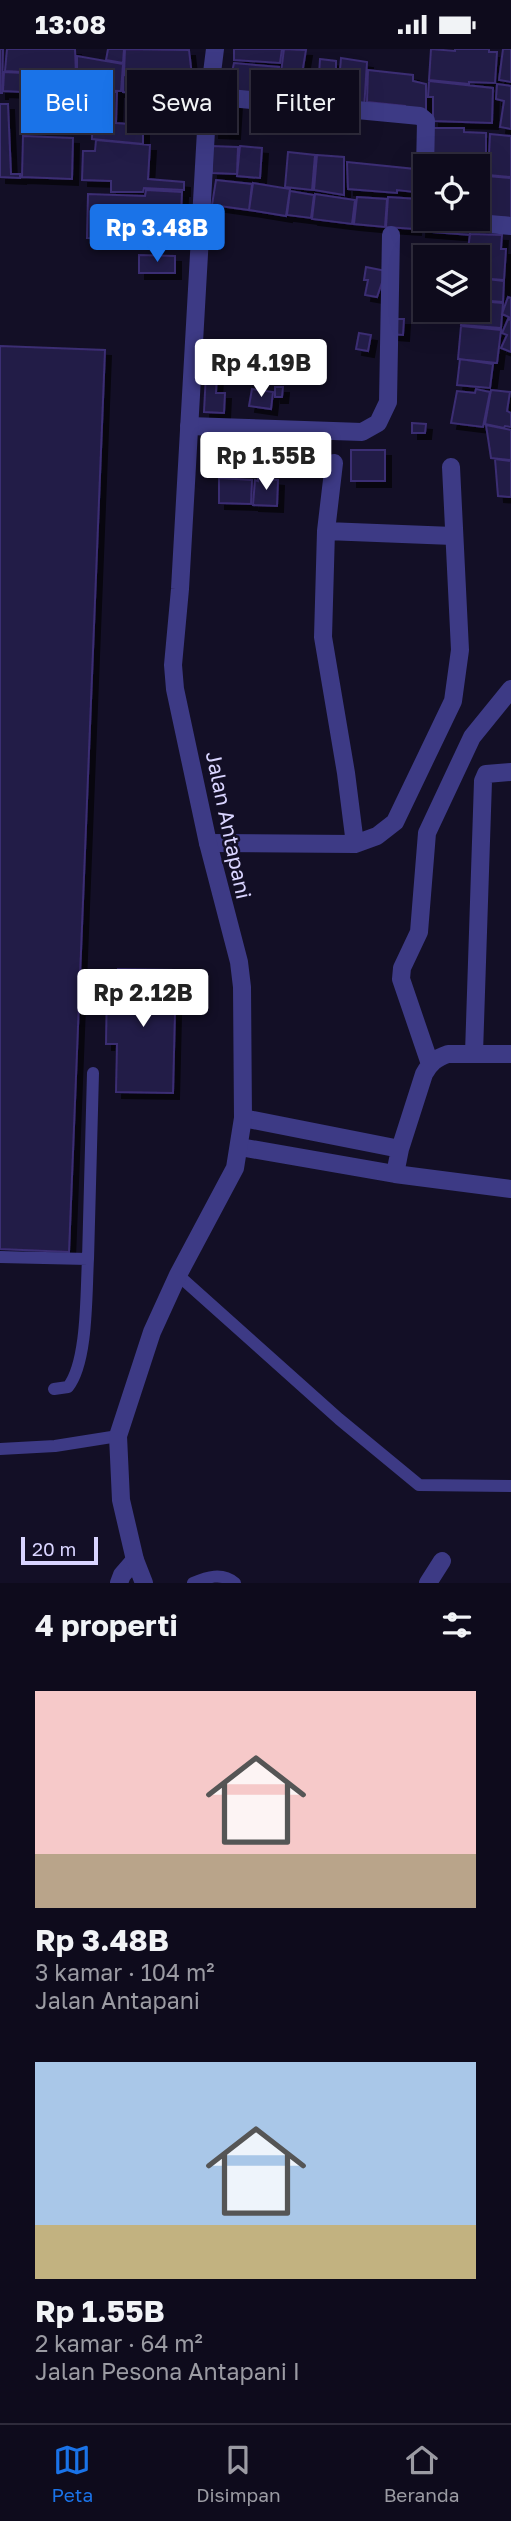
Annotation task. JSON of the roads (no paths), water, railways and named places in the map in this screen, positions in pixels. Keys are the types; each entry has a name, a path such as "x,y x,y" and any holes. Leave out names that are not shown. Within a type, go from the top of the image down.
{"street":[{"name":"Jalan Antapani","path":"212,70 215,49"},
{"path":"237,99 420,116 426,121 425,154"},
{"name":"Jalan Antapani","path":"144,1583 135,1560 121,1500 118,1436 152,1332 178,1275 235,1168 243,1118 240,975 208,843 175,689 173,665 180,589 207,133"},
{"path":"490,224 511,226"},
{"path":"189,426 362,432 378,423 388,402 391,235"},
{"path":"334,463 326,531 323,637 355,844"},
{"path":"208,843 355,844 377,836 395,822 453,702 460,650 451,467"},
{"path":"326,531 453,536"},
{"path":"430,1064 401,979 402,968 419,932 427,833 472,737 511,689"},
{"path":"474,1053 483,781 489,773 511,772"},
{"path":"395,1174 424,1074 430,1064 448,1054 511,1054"},
{"path":"243,1118 401,1149"},
{"path":"240,1147 395,1174 511,1189"},
{"path":"119,1583 122,1575 135,1560"},
{"path":"428,1583 442,1561"}],"lane":[{"path":"54,1389 68,1387 74,1379 84,1331 93,1073"},
{"path":"0,1257 88,1259"},
{"path":"178,1275 339,1419 419,1485 511,1486"},
{"path":"0,1449 118,1436"},
{"path":"193,1583 218,1576 234,1583"}]}
